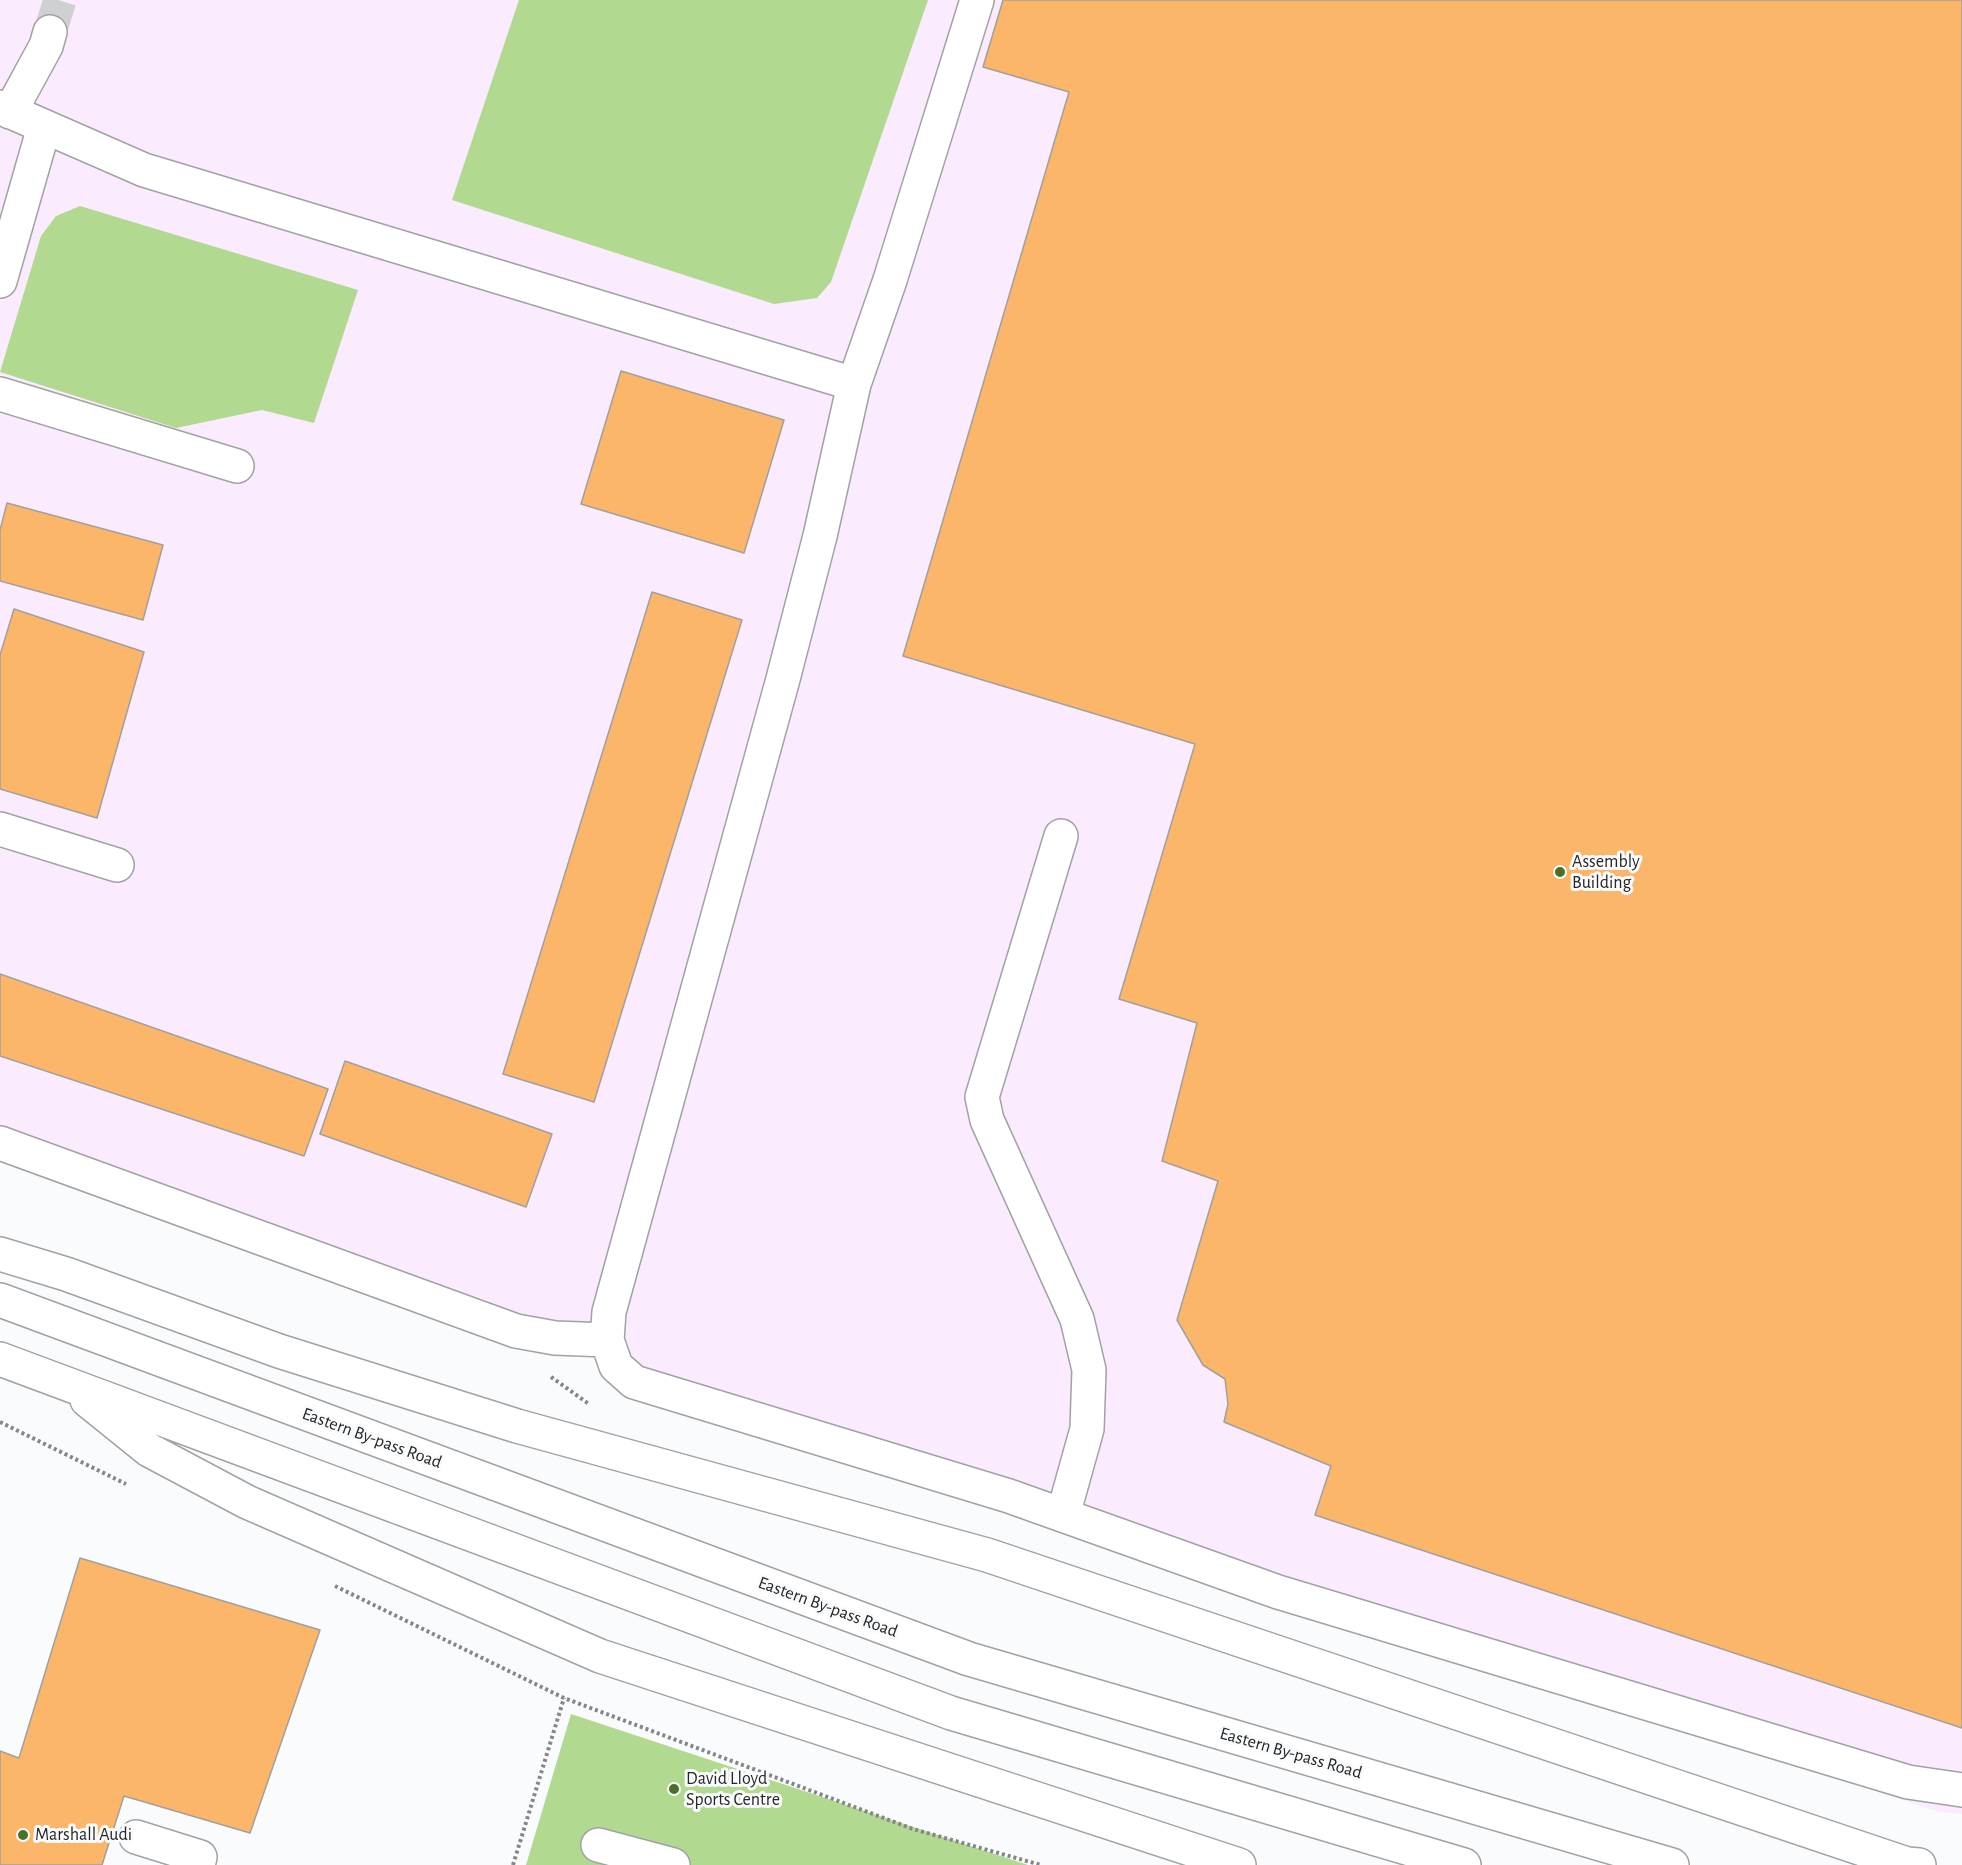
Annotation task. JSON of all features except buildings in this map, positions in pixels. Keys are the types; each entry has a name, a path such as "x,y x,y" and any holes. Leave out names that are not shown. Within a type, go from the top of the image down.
{"main road":[{"path":"977,0 890,280 854,384 817,547 612,1301 607,1340 616,1366 634,1382 1009,1496 1278,1592 1908,1782 1962,1790"},
{"path":"50,32 46,46 5,110 144,170 854,384"},
{"path":"0,281 44,127"},
{"path":"0,394 237,466"},
{"path":"0,829 117,865"},
{"path":"1061,836 982,1097 987,1120 1077,1319 1089,1370 1087,1429 1063,1515"},
{"path":"0,1143 516,1331 555,1338 607,1340"},
{"path":"0,1254 66,1274 279,1351 517,1426 987,1555 1885,1857 1919,1865"},
{"name":"Eastern By-pass Road","path":"0,1300 969,1659 1672,1865"},
{"path":"0,1359 951,1713 1464,1865"},
{"path":"64,1383 149,1450 248,1502 600,1656 1239,1865"},
{"path":"136,1837 200,1857 198,1865"},
{"path":"598,1845 673,1865"}],"path":[{"path":"513,1865 564,1698"}],"shaded area":[{"path":"0,0 1962,0 1962,1814 1938,1812 1065,1517 0,1150"}],"green space":[{"path":"519,0 928,0 831,282 817,298 774,304 452,200"},
{"path":"80,206 358,290 314,423 262,410 176,428 0,372 41,236 56,216"},
{"name":"David Lloyd Sports Centre","path":"571,1714 1028,1865 526,1865"}],"tunnel":[{"path":"50,32 60,0"}],"place":[{"name":"Assembly Building","path":"1560,872"},
{"name":"David Lloyd Sports Centre","path":"674,1789"},
{"name":"Marshall Audi","path":"23,1835"}]}
